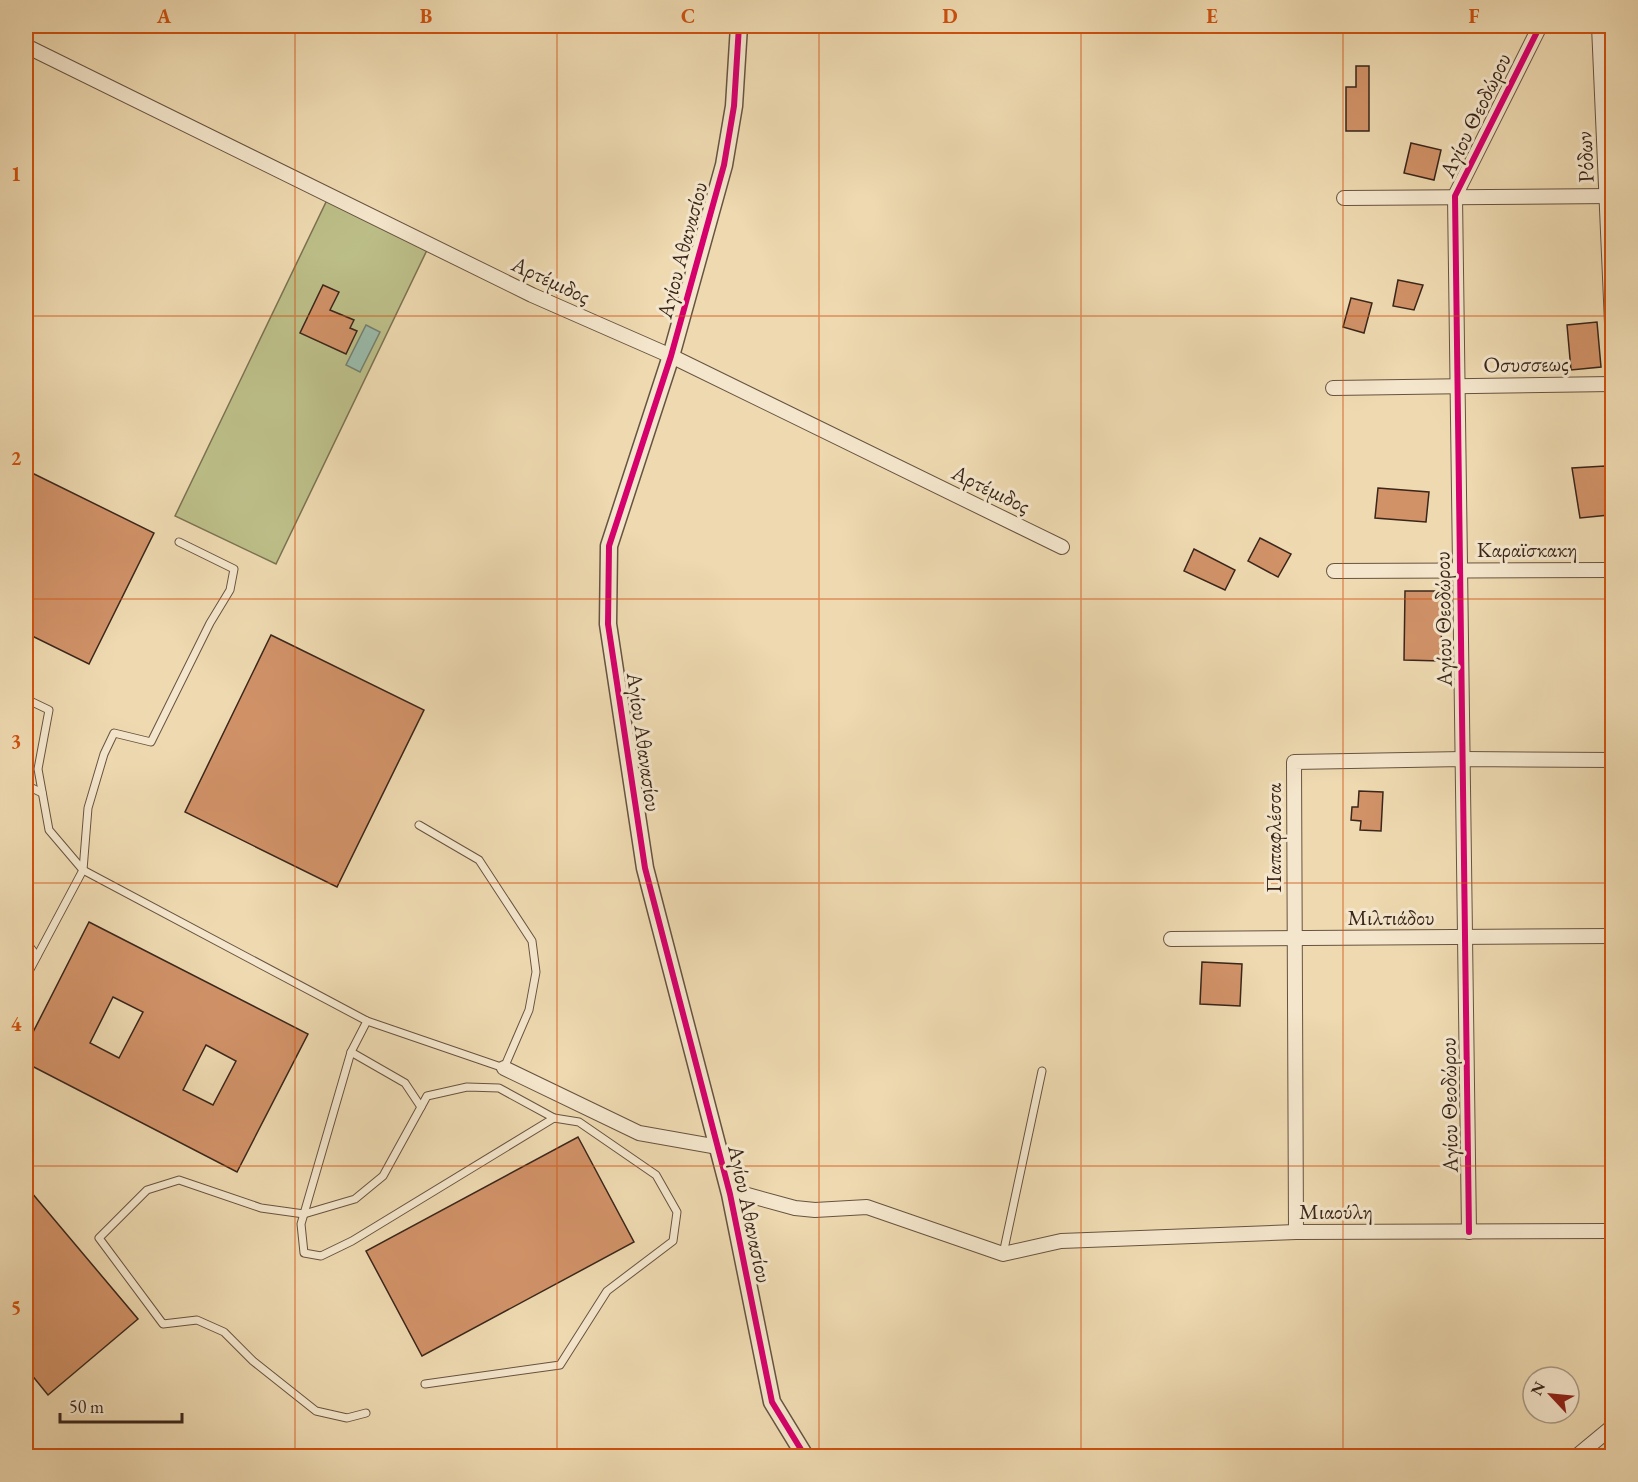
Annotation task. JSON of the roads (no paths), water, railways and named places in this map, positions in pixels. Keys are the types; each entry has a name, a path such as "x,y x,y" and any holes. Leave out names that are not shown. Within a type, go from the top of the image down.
{"street":[{"name":"Αγίου Αθανασίου","path":"739,26 734,106 724,165 671,356 609,546 608,624 645,868 730,1194 772,1402 805,1456"},
{"name":"Αγίου Θεοδώρου","path":"1469,1232 1455,196 1540,26"},
{"name":"Ρόδων","path":"1599,26 1610,196 1612,323"},
{"name":"Αρτέμιδος","path":"26,46 532,295 671,356 1062,547"},
{"path":"1344,198 1610,196"},
{"name":"Οσυσσεως","path":"1333,388 1612,384"},
{"name":"Καραϊσκακη","path":"1334,571 1612,570"},
{"name":"Παπαφλέσσα","path":"1296,1232 1294,762 1463,759 1612,760"},
{"name":"Μιλτιάδου","path":"1170,939 1612,936"},
{"path":"504,1068 639,1133 718,1148"},
{"path":"730,1194 744,1194 795,1208 815,1210 867,1207 1003,1254"},
{"name":"Μιαούλη","path":"1003,1254 1061,1241 1296,1232 1612,1231"},
{"path":"1577,1456 1612,1427"}],"lane":[{"path":"26,977 83,870 88,808 104,754 114,733 151,742 210,623 230,590 234,569 178,542"},
{"path":"26,699 49,710 38,770 49,830 83,870 367,1021 504,1068 529,1010 536,972 532,941 479,860 419,825"},
{"path":"26,785 42,793"},
{"path":"26,942 37,956"},
{"path":"367,1021 351,1052 301,1224 304,1253 321,1256 352,1241 554,1118"},
{"path":"351,1052 405,1083 421,1107"},
{"path":"1003,1254 1042,1071"},
{"path":"366,1413 347,1418 316,1411 253,1361 224,1332 196,1320 163,1324 99,1238 147,1190 179,1180 261,1208 304,1214 355,1199 383,1176 427,1096 466,1087 499,1088 554,1118 579,1122 656,1175 677,1212 673,1241 607,1291 560,1365 425,1384"}]}
